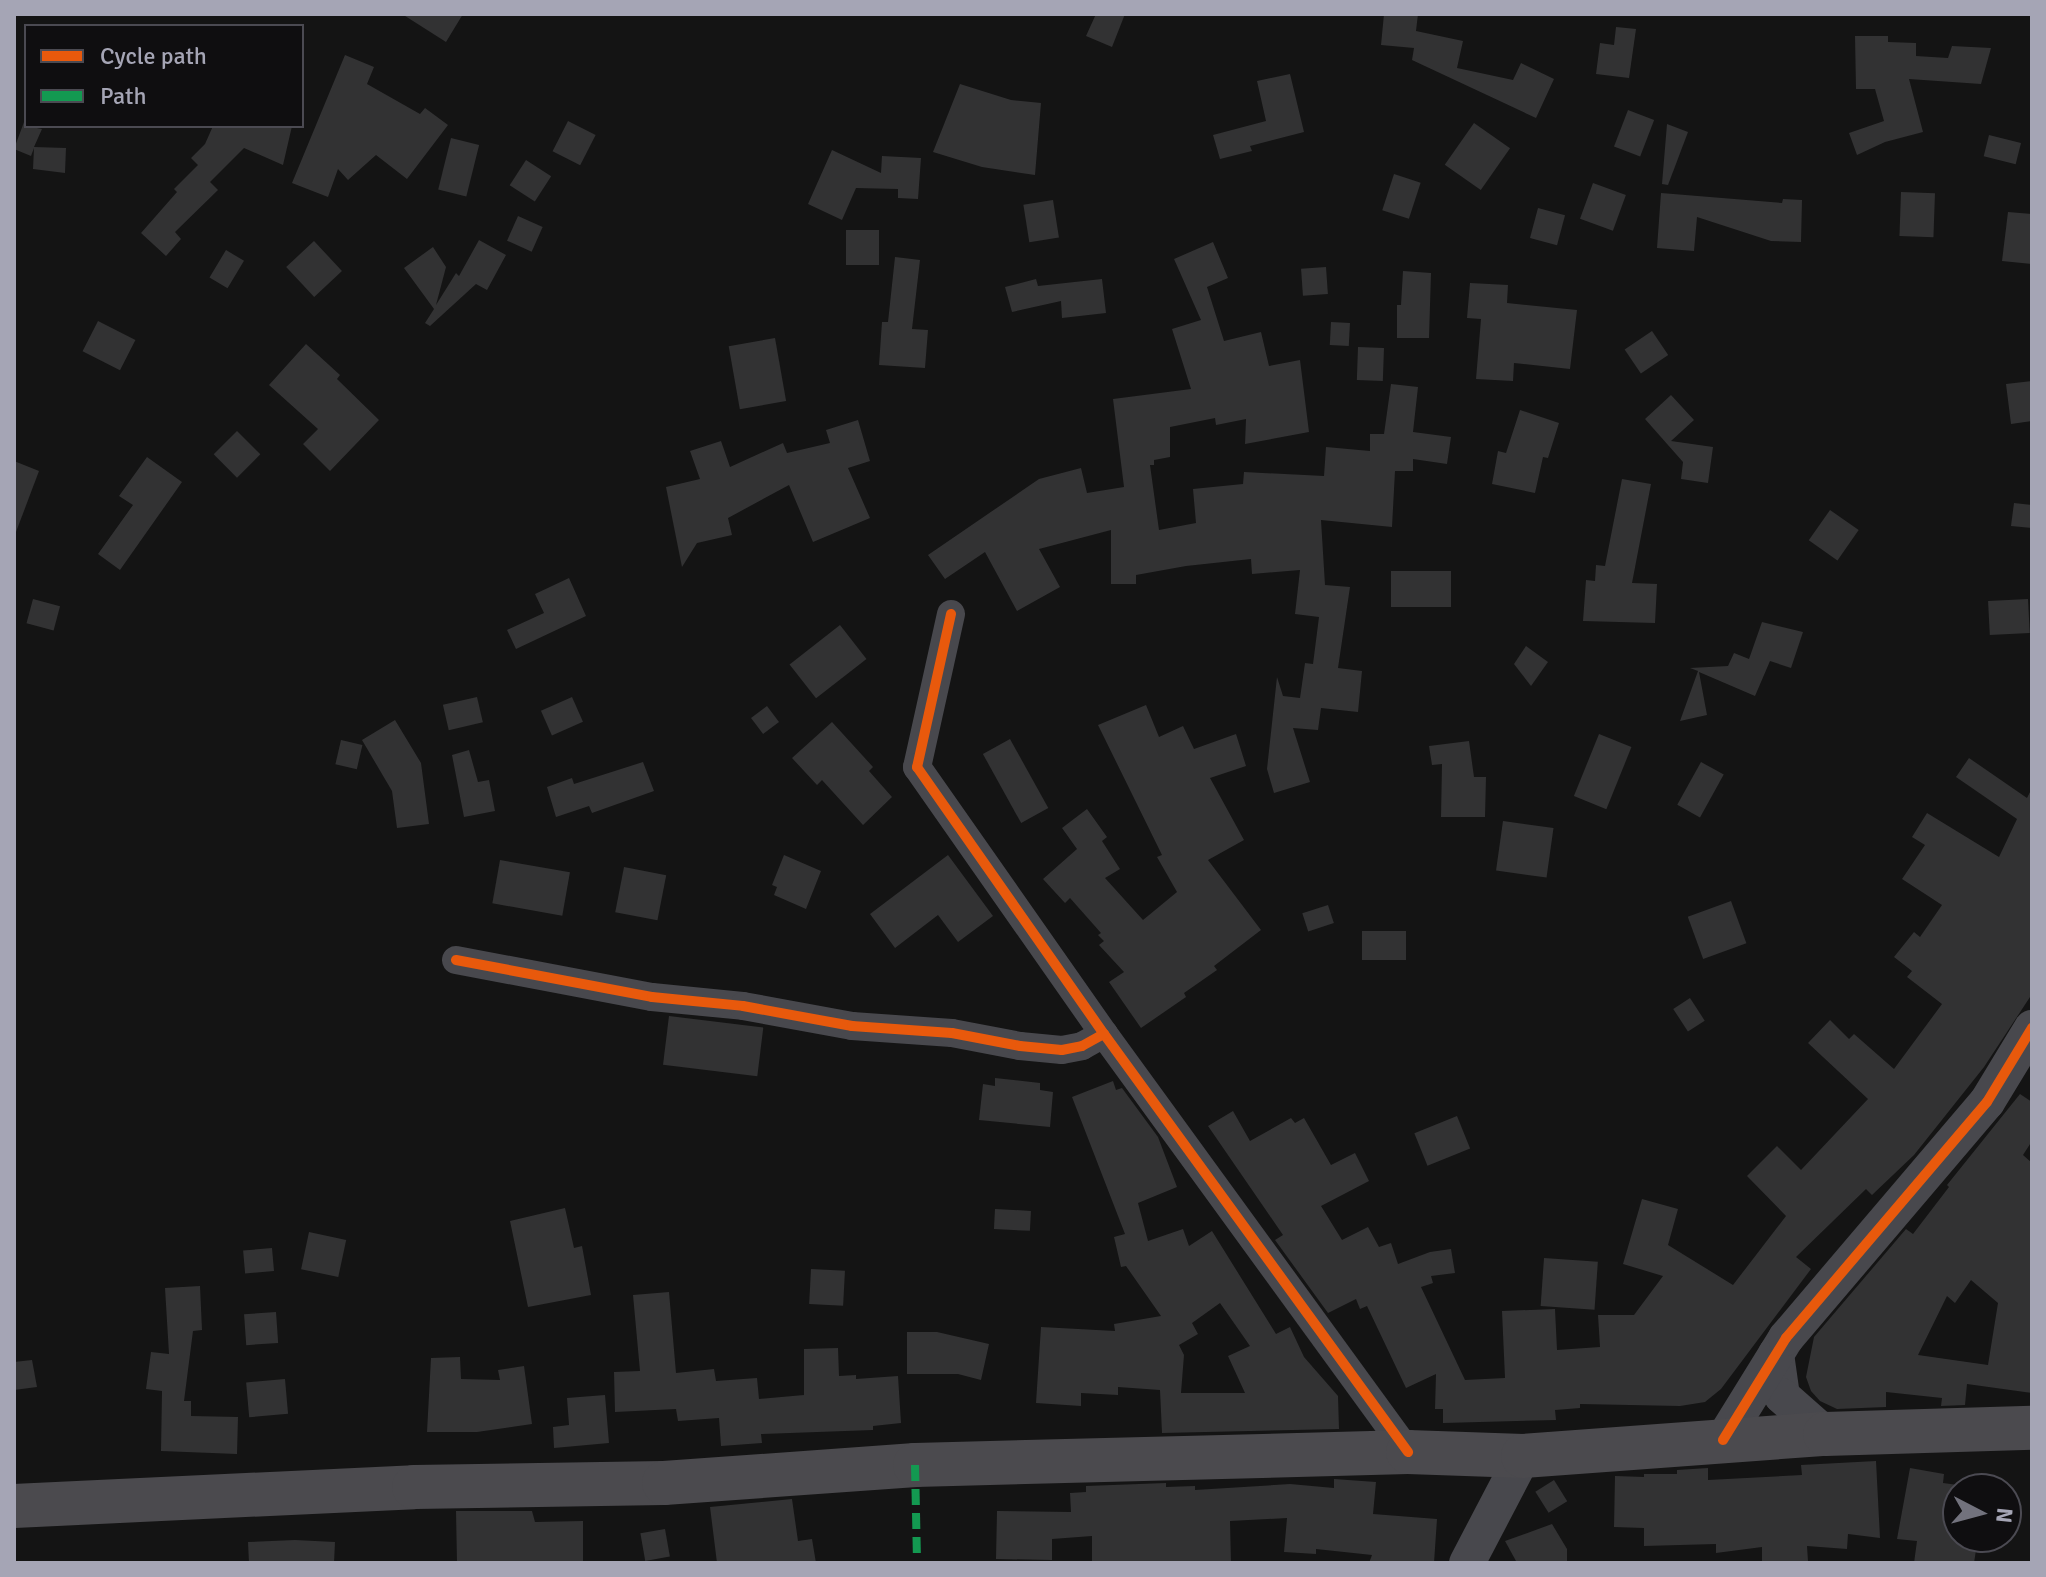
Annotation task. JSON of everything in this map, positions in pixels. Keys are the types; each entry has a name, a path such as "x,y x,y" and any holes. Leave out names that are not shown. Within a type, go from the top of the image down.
{"highway":[{"path":"14,1506 414,1487 664,1483 915,1465 1408,1452 1523,1456 1825,1434 2032,1428"}],"street":[{"path":"951,614 917,767 1104,1034 1408,1452"},
{"path":"456,960 639,995 743,1006 852,1026 952,1033 1020,1046 1062,1050 1082,1046 1104,1034"},
{"path":"1723,1440 1776,1354 1865,1243 1987,1102 2032,1028"},
{"path":"1776,1354 1782,1396 1825,1434"},
{"path":"1467,1563 1523,1456"}],"building":[{"path":"402,14 463,14 446,42"},
{"path":"1096,14 1125,14 1112,47 1086,36"},
{"path":"1384,14 1418,14 1416,31 1463,41 1457,68 1513,80 1521,63 1554,79 1536,118 1412,60 1414,48 1381,45"},
{"path":"1616,27 1636,29 1629,78 1596,74 1600,43 1614,45"},
{"path":"1855,36 1888,36 1888,42 1916,43 1916,56 1948,58 1952,46 1991,48 1981,84 1909,79 1923,132 1885,142 1857,155 1849,133 1884,121 1875,89 1856,89"},
{"path":"345,55 374,67 367,84 420,114 425,108 448,125 407,179 376,155 348,180 338,169 328,197 292,183"},
{"path":"1290,74 1304,132 1250,146 1252,151 1220,159 1213,135 1266,121 1257,81"},
{"path":"960,84 1011,100 1041,103 1035,175 982,167 933,152"},
{"path":"1628,110 1654,120 1640,156 1614,146"},
{"path":"568,121 596,135 580,165 553,151"},
{"path":"24,122 24,128 42,129 34,147 66,148 65,173 33,169 34,148 31,156 14,149"},
{"path":"1474,123 1510,148 1481,190 1445,165"},
{"path":"1667,124 1688,132 1668,185 1662,184"},
{"path":"212,128 292,128 283,165 244,148 210,182 218,190 175,232 181,239 166,256 141,233 177,192 174,189 198,165 191,158 205,144"},
{"path":"1989,135 2021,143 2016,164 1984,156"},
{"path":"451,138 479,145 466,196 438,189"},
{"path":"832,150 881,173 882,156 921,158 918,199 898,198 898,189 856,188 842,220 808,204"},
{"path":"526,160 551,176 535,201 510,185"},
{"path":"1394,174 1421,183 1409,219 1382,210"},
{"path":"1593,183 1626,195 1613,231 1580,219"},
{"path":"1901,192 1935,193 1933,237 1899,236"},
{"path":"1661,193 1782,203 1783,199 1802,200 1801,242 1771,241 1697,217 1694,251 1657,248"},
{"path":"1053,200 1059,238 1029,242 1023,205"},
{"path":"1538,208 1565,215 1557,245 1530,238"},
{"path":"2008,212 2032,214 2032,264 2002,261"},
{"path":"518,216 543,227 532,252 507,241"},
{"path":"846,230 879,230 879,265 846,265"},
{"path":"479,240 506,255 487,290 476,284 430,326 425,323 434,309 404,268 433,247 446,267 436,305 456,273 459,276"},
{"path":"314,241 342,271 314,297 286,267"},
{"path":"1213,242 1228,278 1207,287 1224,341 1261,332 1269,366 1300,360 1309,432 1245,444 1246,419 1216,425 1215,418 1170,427 1170,457 1154,460 1154,465 1150,465 1159,530 1196,523 1193,489 1243,484 1244,472 1324,476 1326,447 1370,451 1370,434 1384,434 1391,384 1418,387 1413,432 1451,437 1447,464 1413,459 1413,471 1395,471 1392,527 1321,520 1325,585 1350,587 1338,668 1362,671 1358,712 1321,708 1318,730 1293,728 1310,782 1274,793 1267,769 1277,677 1283,696 1300,698 1305,663 1313,664 1319,617 1295,614 1300,570 1252,574 1251,559 1186,566 1136,575 1136,584 1111,584 1111,530 1039,549 1060,587 1017,611 985,552 945,579 928,555 1039,479 1081,468 1087,493 1124,487 1113,399 1191,389 1172,329 1201,320 1174,259"},
{"path":"226,250 244,261 228,288 210,277"},
{"path":"895,257 920,260 912,329 928,330 925,368 879,365 882,322 888,322"},
{"path":"1326,267 1328,294 1303,296 1301,269"},
{"path":"1403,271 1431,273 1429,338 1397,338 1397,305 1401,305"},
{"path":"1036,279 1038,286 1102,279 1106,313 1062,318 1061,301 1012,312 1005,287"},
{"path":"1470,283 1508,285 1507,303 1577,310 1570,369 1514,363 1513,381 1476,379 1481,319 1467,318"},
{"path":"98,321 135,340 120,370 83,351"},
{"path":"1331,322 1350,323 1349,346 1330,345"},
{"path":"1652,331 1668,355 1641,373 1625,349"},
{"path":"775,338 786,401 740,409 729,346"},
{"path":"306,344 340,375 337,379 379,420 330,471 303,444 318,429 269,385"},
{"path":"1358,347 1384,348 1383,381 1357,380"},
{"path":"2032,381 2032,421 2011,424 2006,384"},
{"path":"1671,395 1694,420 1671,441 1713,447 1708,483 1681,479 1683,462 1645,419"},
{"path":"1520,410 1559,423 1548,458 1543,457 1535,493 1492,484 1498,451 1506,453"},
{"path":"858,420 870,461 848,468 870,518 813,542 789,485 728,518 732,535 697,543 682,567 666,487 700,479 690,451 721,441 730,467 783,443 787,453 830,443 826,430"},
{"path":"237,431 260,454 237,478 214,454"},
{"path":"147,457 182,482 120,570 98,554 133,505 119,496"},
{"path":"14,461 39,471 16,532 14,532"},
{"path":"1622,479 1651,484 1632,583 1657,584 1655,623 1583,621 1586,580 1595,581 1596,565 1605,566"},
{"path":"2014,503 2032,505 2032,528 2011,526"},
{"path":"1830,510 1859,530 1837,560 1809,540"},
{"path":"1391,571 1451,571 1451,607 1391,607"},
{"path":"569,578 586,616 516,649 507,630 544,613 535,594"},
{"path":"33,599 60,606 54,630 27,623"},
{"path":"2028,599 2030,633 1990,635 1988,601"},
{"path":"1762,622 1803,632 1791,668 1770,661 1755,696 1699,672 1707,715 1680,721 1698,671 1690,668 1728,666 1734,653 1749,659"},
{"path":"840,625 866,659 816,698 790,664"},
{"path":"1526,646 1548,662 1531,686 1514,664"},
{"path":"477,697 483,722 449,730 443,705"},
{"path":"572,697 583,722 552,735 541,711"},
{"path":"1146,705 1159,737 1183,726 1194,749 1236,734 1246,766 1210,778 1244,840 1208,860 1261,930 1214,966 1217,970 1184,993 1186,997 1141,1028 1109,982 1124,972 1099,945 1104,941 1098,935 1101,933 1070,898 1065,903 1043,879 1077,849 1062,828 1087,809 1107,837 1102,841 1120,869 1105,878 1143,920 1177,892 1157,857 1162,855 1098,725"},
{"path":"767,706 779,722 763,734 751,718"},
{"path":"395,720 421,763 429,824 397,828 392,791 362,740"},
{"path":"832,722 873,767 869,771 892,797 863,825 822,780 817,785 792,758"},
{"path":"1599,734 1631,747 1606,809 1574,796"},
{"path":"1010,739 1048,808 1021,823 983,754"},
{"path":"341,740 362,745 357,769 335,764"},
{"path":"1469,741 1474,777 1486,777 1485,817 1441,817 1442,764 1432,765 1429,746"},
{"path":"469,750 478,782 489,780 495,811 464,817 452,755"},
{"path":"1969,758 2027,798 2032,788 2032,994 1984,1067 1914,1155 1872,1195 1866,1189 1796,1257 1811,1269 1721,1389 1705,1402 1680,1406 1580,1404 1580,1408 1555,1410 1556,1420 1443,1423 1443,1409 1435,1409 1436,1374 1406,1388 1367,1306 1360,1309 1356,1299 1328,1313 1275,1240 1283,1235 1208,1126 1233,1111 1250,1141 1291,1118 1295,1123 1304,1118 1331,1165 1355,1153 1369,1181 1321,1206 1342,1240 1368,1227 1379,1247 1391,1243 1398,1264 1430,1252 1451,1249 1455,1273 1431,1276 1433,1283 1421,1287 1465,1380 1505,1378 1502,1311 1555,1309 1557,1350 1600,1347 1598,1315 1634,1315 1663,1276 1623,1264 1642,1199 1678,1209 1668,1245 1733,1285 1786,1216 1747,1176 1777,1146 1801,1170 1868,1099 1808,1043 1830,1020 1849,1039 1854,1034 1894,1069 1942,1004 1907,977 1912,971 1894,957 1914,932 1920,937 1942,905 1902,879 1925,845 1912,837 1927,813 1999,857 2017,819 1956,777"},
{"path":"643,762 654,791 592,813 589,806 556,817 547,787 572,778 574,784"},
{"path":"1701,762 1724,775 1700,817 1677,805"},
{"path":"1503,821 1554,828 1547,878 1496,871"},
{"path":"784,855 821,871 806,909 774,895 777,887 772,885"},
{"path":"948,855 993,916 958,942 938,915 895,948 870,914"},
{"path":"500,860 570,872 562,916 492,903"},
{"path":"624,867 666,875 657,920 615,912"},
{"path":"1731,901 1746,943 1703,959 1688,917"},
{"path":"1328,905 1334,923 1308,931 1302,913"},
{"path":"1362,931 1406,931 1406,960 1362,960"},
{"path":"1690,998 1705,1021 1688,1032 1673,1009"},
{"path":"669,1016 763,1028 757,1076 663,1065"},
{"path":"995,1078 1040,1083 1040,1090 1053,1092 1050,1127 979,1120 983,1084 995,1086"},
{"path":"1113,1081 1116,1090 1122,1088 1158,1137 1177,1187 1138,1203 1148,1241 1183,1229 1189,1246 1212,1231 1276,1334 1290,1327 1304,1357 1338,1396 1339,1429 1162,1433 1160,1390 1118,1387 1118,1395 1081,1393 1081,1406 1036,1403 1041,1327 1115,1331 1114,1324 1161,1316 1126,1266 1121,1267 1114,1237 1125,1234 1072,1097","holes":["1220,1303 1250,1346 1228,1356 1245,1393 1181,1393 1184,1355 1179,1345 1198,1334 1192,1323"]},
{"path":"2020,1094 2032,1102 2032,1141 2023,1155 2032,1163 2032,1393 1967,1384 1965,1405 1941,1406 1942,1398 1886,1392 1886,1407 1837,1409 1820,1401 1811,1391 1806,1377 1814,1337 1906,1229 1913,1234 1949,1187 1947,1185","holes":["1971,1280 1998,1303 1988,1365 1918,1355 1947,1296 1955,1303"]},
{"path":"1457,1116 1470,1148 1427,1166 1414,1133"},
{"path":"565,1208 574,1248 582,1246 591,1295 528,1307 510,1221"},
{"path":"995,1209 1031,1211 1030,1231 994,1229"},
{"path":"309,1232 346,1240 338,1277 301,1269"},
{"path":"272,1248 274,1271 245,1273 243,1251"},
{"path":"1544,1258 1598,1262 1595,1310 1541,1306"},
{"path":"811,1269 845,1271 843,1306 809,1304"},
{"path":"200,1286 202,1330 193,1331 184,1401 191,1401 191,1416 238,1417 237,1454 161,1451 162,1391 146,1389 151,1352 169,1354 165,1288"},
{"path":"669,1292 676,1373 714,1369 716,1381 757,1378 759,1399 804,1395 804,1349 838,1348 839,1376 856,1375 856,1379 898,1376 901,1423 873,1426 873,1430 761,1434 762,1443 721,1446 719,1418 678,1421 676,1409 615,1412 614,1372 640,1371 633,1295"},
{"path":"276,1312 278,1343 246,1345 244,1314"},
{"path":"907,1332 937,1332 989,1344 981,1380 958,1374 907,1374"},
{"path":"460,1357 461,1379 500,1380 498,1370 524,1366 532,1424 477,1432 427,1432 431,1358"},
{"path":"32,1360 37,1387 14,1390 14,1362"},
{"path":"285,1379 288,1414 249,1417 246,1382"},
{"path":"605,1395 609,1443 554,1448 553,1427 569,1425 567,1398"},
{"path":"1876,1461 1880,1538 1848,1534 1847,1549 1807,1546 1808,1561 1762,1563 1762,1547 1716,1553 1716,1544 1644,1546 1644,1528 1614,1527 1615,1476 1644,1477 1644,1474 1677,1474 1677,1470 1708,1468 1708,1480 1802,1475 1801,1465"},
{"path":"1910,1468 1942,1474 1942,1553 1976,1553 1974,1563 1914,1563 1917,1541 1897,1539"},
{"path":"1334,1479 1376,1482 1373,1514 1437,1519 1434,1563 1369,1563 1372,1555 1316,1549 1316,1554 1284,1552 1287,1518 1230,1521 1231,1563 1092,1563 1092,1536 1052,1539 1052,1560 996,1559 997,1511 1071,1512 1070,1493 1086,1492 1086,1486 1166,1483 1166,1487 1195,1486 1195,1490 1290,1484 1334,1488"},
{"path":"1554,1480 1567,1501 1549,1513 1535,1492"},
{"path":"792,1499 798,1541 812,1539 816,1563 717,1563 710,1507"},
{"path":"456,1511 532,1511 535,1522 583,1521 583,1563 457,1563"},
{"path":"1552,1524 1567,1549 1567,1563 1516,1561 1505,1541"},
{"path":"665,1529 670,1557 645,1561 640,1533"},
{"path":"248,1542 335,1542 334,1563 249,1563"}],"marked path":[{"path":"915,1465 917,1563"}],"cycle path":[{"path":"951,614 917,767 1104,1034 1408,1452"},
{"path":"456,960 652,997 743,1006 852,1026 952,1033 1020,1046 1062,1050 1082,1046 1104,1034"},
{"path":"1723,1440 1786,1338 1987,1102 2032,1028"}]}
